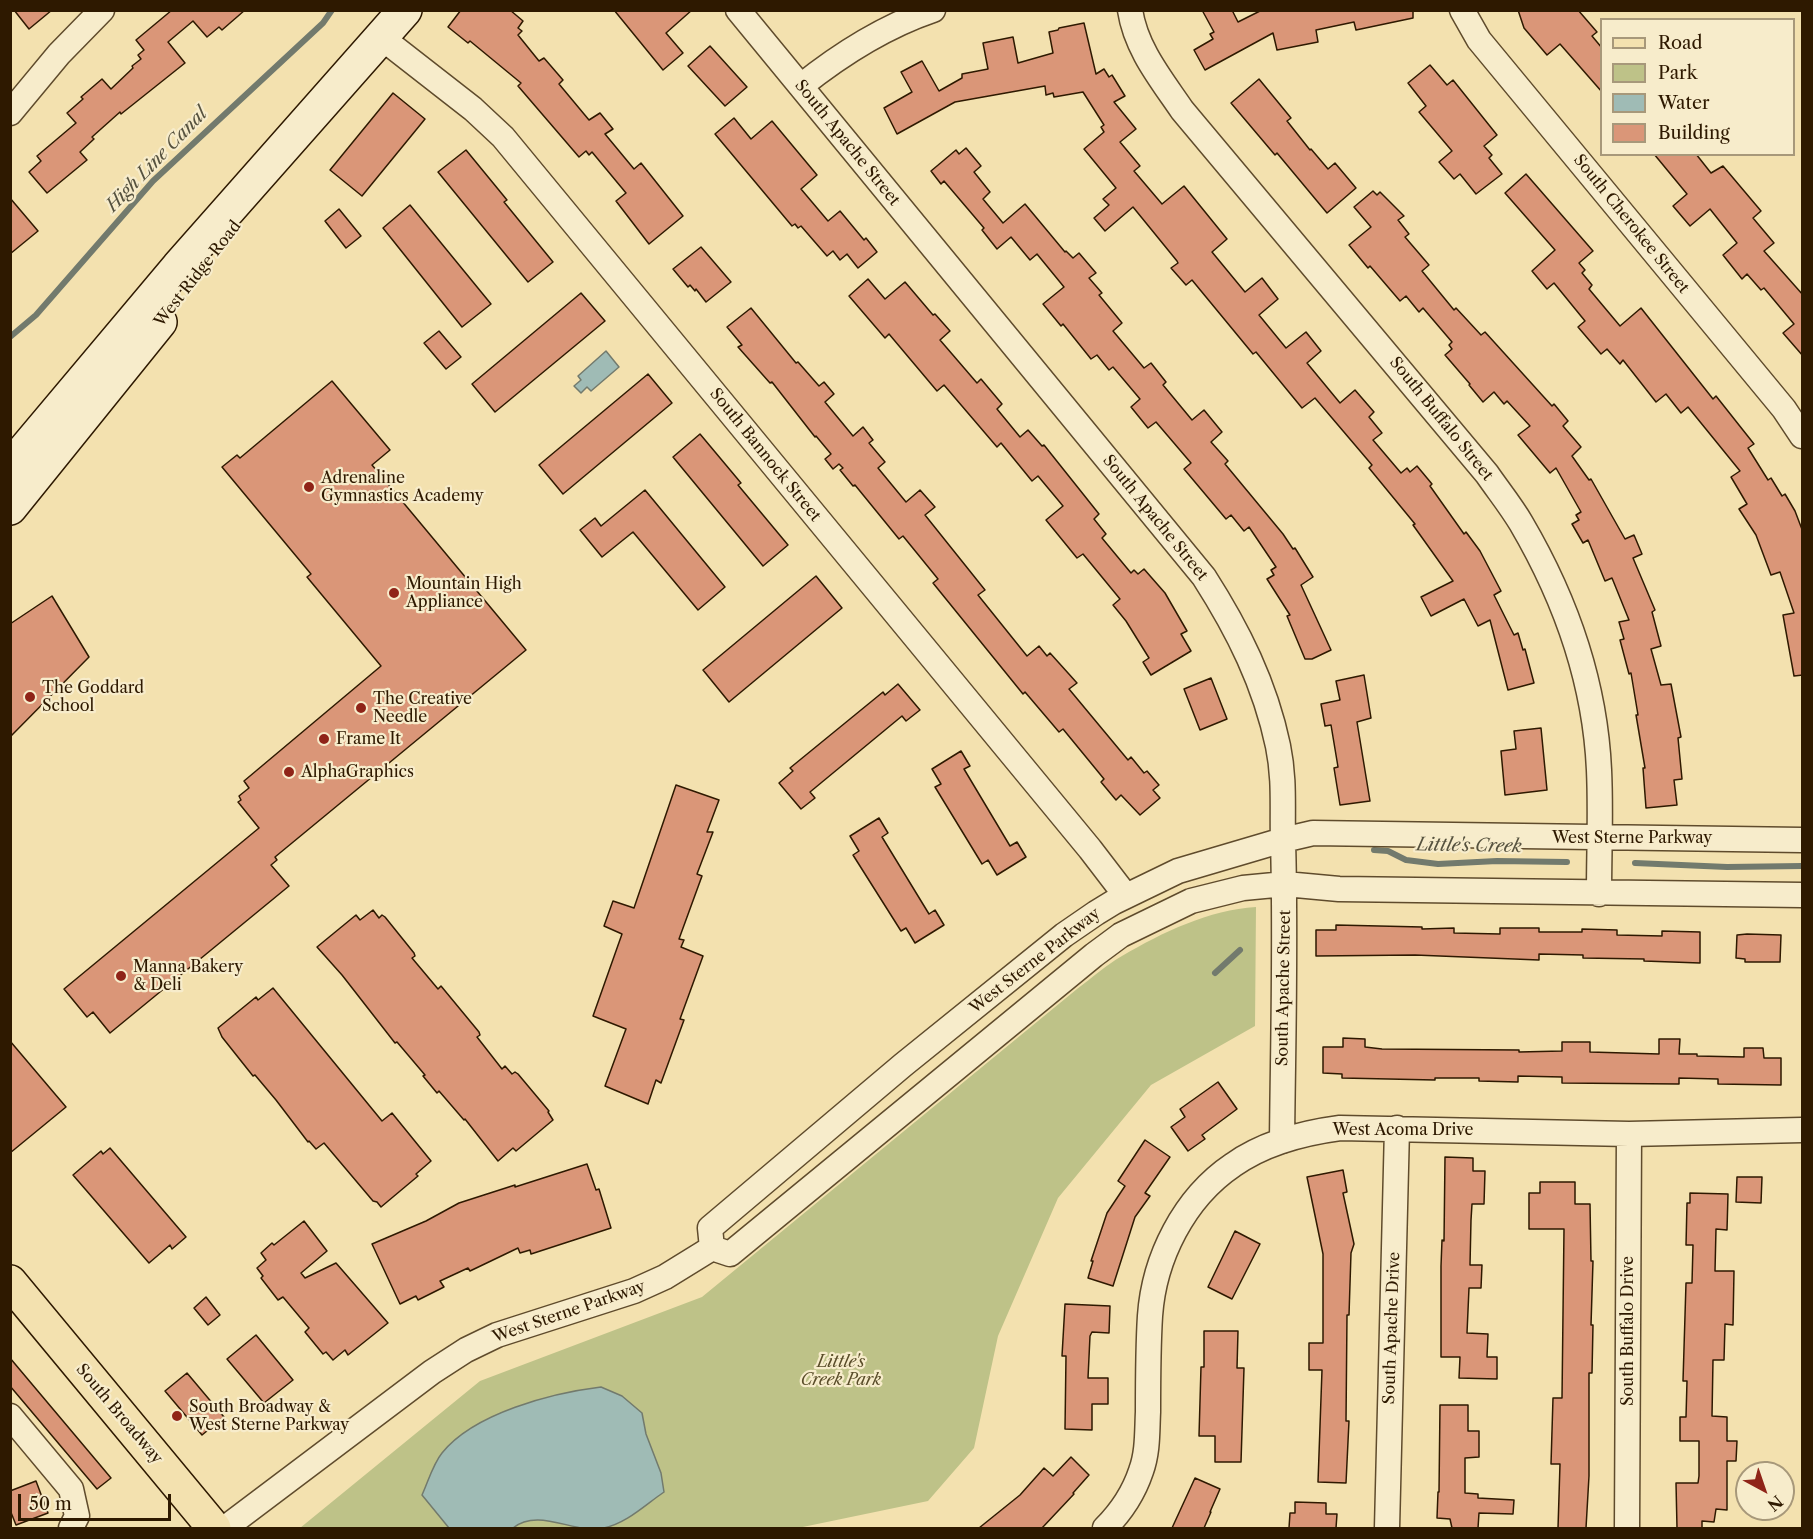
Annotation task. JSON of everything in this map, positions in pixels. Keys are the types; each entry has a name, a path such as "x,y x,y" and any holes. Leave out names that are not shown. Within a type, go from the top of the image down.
{"main road":[{"name":"South Broadway","path":"15,1297 214,1528"}],"street":[{"path":"14,101 102,10"},
{"name":"West Ridge Road","path":"10,508 272,181 405,10"},
{"name":"South Apache Street","path":"738,10 1197,567 1229,615 1249,655 1265,696 1278,747 1284,791 1282,1141"},
{"path":"801,86 832,61 860,43 933,10"},
{"name":"South Buffalo Street","path":"1130,10 1136,34 1148,60 1182,110 1487,474 1520,521 1547,570 1565,612 1582,666 1592,712 1599,768 1599,894"},
{"name":"South Cherokee Street","path":"1462,10 1479,40 1784,409 1803,436"},
{"name":"West Ridge Road","path":"10,467 178,267 382,38"},
{"name":"South Bannock Street","path":"382,38 473,109 503,137 1090,849 1126,896"},
{"name":"West Sterne Parkway","path":"712,1248 710,1228 1064,935 1114,902 1178,871 1313,833 1803,840"},
{"name":"West Sterne Parkway","path":"712,1248 730,1254 1094,955 1121,935 1191,901 1243,888 1285,884 1339,889 1803,895"},
{"path":"932,1042 955,1070"},
{"name":"West Acoma Drive","path":"1105,1528 1123,1507 1141,1471 1147,1444 1150,1315 1154,1288 1166,1248 1175,1229 1204,1190 1232,1165 1260,1149 1307,1133 1340,1128 1629,1134 1803,1130"},
{"name":"South Apache Drive","path":"1387,1528 1397,1128"},
{"name":"South Buffalo Drive","path":"1627,1528 1629,1134"},
{"name":"West Sterne Parkway","path":"225,1528 432,1372 466,1350 524,1325 634,1291 665,1277 712,1248"},
{"path":"10,1416 71,1489 78,1516 71,1528"}],"green space":[{"name":"Little's Creek Park","path":"1256,907 1255,1026 1151,1085 1058,1198 998,1336 974,1448 928,1501 798,1528 300,1528 480,1381 702,1297 1105,967 1154,939 1204,917"}],"water":[{"path":"606,351 619,367 591,391 587,387 581,393 574,386 581,380 578,376"},
{"path":"601,1387 622,1396 642,1413 646,1434 661,1473 664,1492 628,1518 612,1526 593,1529 534,1520 523,1522 513,1528 449,1528 422,1495 442,1453 473,1427 515,1407 560,1394"}],"building":[{"path":"14,10 52,10 29,29"},
{"path":"172,10 245,10 222,30 219,27 207,37 193,21 168,42 185,63 121,114 120,112 92,137 94,139 80,152 87,160 47,193 29,172 41,161 37,156 76,123 67,113 83,99 81,97 102,79 111,89 133,68 132,66 141,59 138,55 144,50 136,40"},
{"path":"461,10 510,10 523,21 518,28 522,31 518,35 539,61 544,58 563,80 559,84 589,120 600,113 613,129 605,134 634,169 641,163 683,216 649,244 616,201 626,193 592,152 589,155 586,151 579,157 518,86 521,83 470,41 468,43 448,27"},
{"path":"614,10 692,10 666,33 683,53 663,70"},
{"path":"1202,10 1232,10 1238,22 1262,10 1413,10 1413,18 1356,30 1354,22 1316,30 1318,42 1277,50 1273,33 1205,70 1194,50 1213,39 1210,34 1214,32"},
{"path":"1518,10 1578,10 1597,32 1592,36 1600,46 1600,90 1560,44 1547,55 1524,28"},
{"path":"1084,23 1096,74 1104,69 1109,77 1112,75 1125,96 1114,102 1136,129 1120,142 1140,166 1134,171 1162,204 1184,186 1227,239 1212,252 1245,292 1262,278 1278,299 1259,315 1286,348 1306,332 1321,351 1307,363 1340,403 1355,390 1374,412 1369,417 1382,433 1373,440 1401,473 1407,468 1410,472 1417,466 1432,484 1430,486 1464,534 1466,532 1480,551 1501,591 1494,595 1514,635 1518,633 1534,683 1508,690 1490,620 1478,626 1464,599 1431,616 1421,597 1453,581 1413,525 1415,524 1369,468 1372,465 1315,398 1302,408 1256,352 1253,354 1192,280 1186,285 1171,268 1178,263 1177,261 1133,207 1105,231 1094,218 1109,205 1103,199 1116,188 1084,149 1104,132 1101,127 1104,125 1083,92 1054,97 1053,93 1046,95 1045,86 955,102 897,134 884,108 912,92 901,72 922,61 939,91 962,78 962,74 988,69 983,43 1013,37 1018,63 1053,53 1049,32"},
{"path":"710,46 747,87 725,106 688,66"},
{"path":"1430,65 1447,85 1453,80 1497,135 1484,146 1492,155 1489,158 1502,174 1476,194 1460,174 1454,179 1439,162 1452,151 1419,112 1426,106 1408,83"},
{"path":"1259,79 1291,118 1287,121 1310,150 1328,169 1335,163 1356,188 1327,213 1231,103"},
{"path":"393,93 425,119 362,196 330,170"},
{"path":"734,118 751,139 772,121 817,175 801,189 828,221 840,211 877,252 858,268 847,254 840,260 833,251 827,256 801,226 798,228 795,224 792,226 715,134"},
{"path":"966,148 981,166 974,172 990,192 983,199 1003,223 1025,204 1065,252 1073,258 1079,253 1096,273 1089,278 1102,293 1099,295 1122,323 1113,331 1144,368 1151,363 1166,382 1163,385 1192,420 1204,410 1222,432 1211,442 1228,461 1225,464 1293,549 1295,548 1313,577 1301,585 1331,650 1312,659 1305,659 1287,616 1290,615 1267,579 1274,575 1271,570 1276,567 1249,527 1244,531 1231,515 1226,519 1184,469 1191,463 1156,422 1148,428 1131,407 1140,399 1113,367 1109,370 1097,355 1091,359 1063,324 1061,326 1043,304 1064,287 1037,254 1030,260 1011,237 997,249 982,230 984,228 944,181 941,184 931,171 956,150 959,154"},
{"path":"466,150 507,200 504,202 553,262 528,282 438,172"},
{"path":"1656,156 1698,156 1711,173 1723,166 1761,211 1753,218 1774,243 1764,251 1803,295 1803,356 1783,333 1794,324 1764,288 1761,290 1747,274 1742,279 1723,255 1737,243 1710,209 1690,226 1673,206 1687,194"},
{"path":"1526,174 1593,251 1579,263 1585,270 1582,273 1592,285 1589,289 1620,326 1641,308 1713,399 1716,396 1754,444 1748,448 1768,480 1771,478 1782,496 1785,494 1795,511 1803,532 1803,675 1794,676 1783,615 1794,613 1780,572 1771,575 1756,535 1739,509 1747,504 1731,477 1740,471 1688,407 1681,413 1666,394 1656,402 1623,360 1620,364 1607,349 1601,354 1578,327 1585,321 1554,283 1547,289 1532,271 1555,250 1505,193"},
{"path":"1373,191 1377,195 1380,192 1404,216 1398,220 1409,234 1405,237 1429,265 1422,271 1454,310 1456,308 1481,335 1485,332 1568,421 1563,426 1581,447 1572,456 1589,480 1591,479 1625,539 1634,535 1642,554 1633,558 1655,610 1652,612 1661,646 1651,649 1661,685 1671,684 1681,737 1678,738 1682,779 1674,780 1677,805 1646,808 1643,768 1645,768 1636,715 1638,715 1631,673 1629,674 1620,640 1624,639 1619,622 1629,620 1612,578 1605,581 1588,540 1583,543 1572,524 1579,520 1576,515 1581,512 1556,468 1550,473 1518,435 1530,426 1507,401 1504,404 1494,392 1483,402 1445,355 1452,349 1449,345 1452,342 1423,308 1419,312 1406,296 1400,301 1349,245 1371,227 1354,207"},
{"path":"10,198 38,231 10,254"},
{"path":"410,205 491,304 462,327 383,228"},
{"path":"339,209 361,236 346,248 325,221"},
{"path":"701,247 731,282 706,302 696,289 695,291 690,285 688,287 673,269"},
{"path":"868,279 885,299 905,282 950,331 940,340 977,383 981,379 1002,404 997,409 1020,437 1028,430 1042,446 1044,445 1099,514 1094,519 1106,534 1102,538 1131,573 1134,570 1138,574 1144,569 1165,593 1187,631 1181,634 1191,651 1151,675 1143,662 1149,658 1113,605 1120,599 1083,554 1077,558 1046,520 1063,506 1038,476 1032,481 1001,443 997,447 944,385 937,391 889,334 885,338 849,296"},
{"path":"581,293 605,321 495,412 472,384"},
{"path":"751,308 796,363 798,362 819,386 824,382 834,394 825,402 853,436 863,427 873,440 869,443 885,462 878,468 906,502 920,490 935,507 925,515 985,590 978,595 1027,656 1039,646 1047,656 1050,653 1077,683 1069,689 1128,760 1131,757 1144,773 1147,771 1159,785 1153,790 1160,798 1140,815 1121,795 1116,800 1101,782 1104,779 1063,729 1059,732 1025,692 1023,694 933,583 938,579 903,536 899,539 840,470 843,468 839,464 833,469 825,459 831,454 772,382 770,383 738,347 742,345 727,327"},
{"path":"439,331 461,357 446,369 424,343"},
{"path":"648,374 672,403 563,494 539,465"},
{"path":"332,381 390,450 372,465 526,650 275,857 277,860 271,865 289,886 110,1033 93,1012 87,1017 64,989 259,828 238,802 241,800 239,796 249,788 244,781 381,666 307,577 311,574 222,467 237,455 240,458"},
{"path":"700,434 741,483 738,485 788,545 763,566 673,457"},
{"path":"645,490 725,587 698,610 633,532 602,557 580,530 595,518 601,526"},
{"path":"816,576 842,608 729,702 703,670"},
{"name":"The Goddard School","path":"52,596 89,657 10,737 10,624"},
{"path":"1364,675 1371,718 1357,722 1370,801 1340,805 1334,768 1338,767 1331,725 1325,726 1321,704 1340,700 1336,681"},
{"path":"1211,678 1227,719 1200,730 1184,689"},
{"path":"898,684 920,710 906,721 902,716 810,792 815,798 801,809 779,783 793,771 790,768 883,692 885,695"},
{"path":"1541,728 1547,790 1505,795 1501,751 1516,749 1514,731"},
{"path":"961,751 970,766 964,769 1010,846 1017,842 1026,857 997,875 988,860 982,864 935,787 941,784 932,769"},
{"path":"676,785 719,800 707,832 713,832 697,874 702,876 679,939 684,940 681,947 703,956 680,1019 684,1020 661,1083 656,1080 648,1104 605,1086 626,1029 593,1016 622,934 604,926 613,901 634,908"},
{"path":"879,818 888,833 882,837 929,914 935,910 944,925 915,943 906,928 901,931 853,855 859,851 850,836"},
{"path":"373,910 379,918 382,915 385,917 414,953 415,956 412,958 438,989 441,986 479,1032 480,1035 477,1037 502,1069 505,1066 512,1074 515,1072 518,1074 549,1111 553,1120 516,1151 513,1148 498,1161 465,1119 439,1091 437,1093 423,1076 425,1075 397,1042 395,1043 317,947 356,915 360,920"},
{"path":"1336,925 1422,927 1422,929 1454,928 1454,933 1500,934 1500,928 1539,928 1539,932 1582,932 1582,929 1617,930 1617,935 1662,936 1662,931 1700,932 1700,963 1539,954 1539,960 1415,955 1316,956 1316,930 1336,930"},
{"path":"1737,935 1781,935 1780,962 1745,962 1745,959 1736,958"},
{"path":"273,988 382,1121 392,1113 431,1161 416,1174 418,1176 381,1207 373,1201 324,1143 316,1149 308,1142 276,1100 255,1075 253,1076 222,1037 218,1028 256,997 258,1000"},
{"path":"1343,1038 1365,1039 1365,1047 1382,1049 1562,1051 1562,1042 1590,1042 1590,1052 1659,1054 1659,1039 1680,1039 1679,1054 1697,1054 1697,1056 1744,1057 1744,1048 1763,1048 1764,1058 1781,1058 1781,1085 1718,1084 1718,1079 1679,1078 1679,1084 1562,1083 1562,1077 1518,1076 1518,1082 1479,1081 1479,1078 1435,1078 1435,1080 1342,1078 1342,1074 1323,1073 1323,1047 1343,1047"},
{"path":"10,1041 66,1107 10,1153"},
{"path":"1218,1082 1237,1109 1202,1135 1205,1139 1188,1151 1171,1127 1185,1117 1180,1109"},
{"path":"1145,1140 1170,1157 1145,1193 1150,1196 1135,1217 1113,1286 1088,1278 1093,1261 1091,1261 1107,1213 1125,1186 1118,1181"},
{"path":"110,1148 186,1237 172,1249 170,1245 149,1263 73,1175 101,1151 103,1154"},
{"path":"1445,1157 1473,1158 1473,1171 1485,1171 1484,1204 1472,1204 1470,1265 1482,1265 1481,1288 1469,1288 1467,1333 1488,1334 1487,1357 1497,1357 1497,1379 1459,1378 1460,1357 1441,1357 1441,1266 1442,1240 1444,1241"},
{"path":"587,1164 596,1190 599,1189 611,1228 531,1254 530,1250 520,1253 518,1248 470,1271 468,1268 440,1281 444,1287 418,1300 416,1296 400,1304 372,1244 426,1221 459,1203"},
{"path":"1343,1170 1347,1192 1343,1193 1354,1244 1351,1253 1349,1315 1347,1315 1346,1421 1349,1421 1346,1483 1318,1482 1322,1370 1309,1370 1309,1343 1323,1343 1323,1254 1307,1177"},
{"path":"1737,1177 1762,1177 1761,1203 1736,1202"},
{"path":"1540,1182 1575,1182 1575,1204 1590,1204 1591,1261 1593,1261 1591,1325 1593,1325 1592,1373 1589,1373 1589,1476 1586,1528 1558,1528 1560,1464 1551,1464 1553,1398 1562,1398 1564,1229 1529,1229 1529,1193 1540,1193"},
{"path":"1690,1193 1728,1194 1727,1230 1716,1229 1715,1271 1734,1271 1733,1325 1725,1324 1724,1360 1713,1360 1712,1416 1727,1417 1727,1441 1737,1441 1736,1461 1727,1461 1727,1510 1716,1509 1714,1522 1702,1521 1702,1528 1677,1528 1676,1483 1698,1483 1699,1476 1699,1441 1680,1441 1680,1417 1686,1417 1687,1381 1683,1381 1686,1283 1692,1283 1693,1245 1686,1245 1687,1203 1690,1203"},
{"path":"304,1221 327,1251 301,1273 305,1278 336,1263 388,1323 348,1355 345,1350 333,1360 326,1352 323,1354 305,1332 309,1328 283,1297 278,1300 261,1278 263,1276 257,1268 266,1260 261,1253"},
{"path":"1235,1231 1260,1244 1232,1299 1208,1287"},
{"path":"206,1297 220,1315 208,1325 194,1308"},
{"path":"1065,1304 1110,1306 1109,1333 1092,1332 1090,1336 1088,1378 1108,1378 1108,1404 1092,1404 1092,1430 1065,1429 1066,1356 1062,1356"},
{"path":"1204,1331 1238,1331 1237,1368 1244,1368 1241,1462 1215,1462 1215,1436 1199,1436"},
{"path":"256,1335 293,1380 264,1403 227,1359"},
{"path":"10,1358 111,1478 97,1489 10,1386"},
{"path":"187,1373 224,1417 202,1435 165,1391"},
{"path":"1440,1405 1468,1405 1468,1431 1479,1431 1479,1457 1465,1458 1465,1493 1478,1494 1478,1498 1514,1500 1513,1514 1479,1513 1478,1528 1452,1528 1450,1519 1437,1518"},
{"path":"1071,1457 1089,1475 1042,1528 979,1528 1020,1495 1044,1468 1053,1476"},
{"path":"1195,1478 1220,1489 1204,1528 1172,1528"},
{"path":"36,1481 48,1513 16,1525 10,1510 10,1491"},
{"path":"1295,1502 1326,1503 1326,1514 1337,1514 1336,1528 1289,1528 1290,1513 1295,1513"}],"waterway":[{"name":"High Line Canal","path":"10,337 36,315 153,181 323,23 332,10"},
{"name":"Little's Creek","path":"1374,850 1388,851 1406,860 1438,864 1497,861 1567,862"},
{"name":"Little's Creek","path":"1635,863 1727,867 1802,866"},
{"name":"Little's Creek","path":"1215,973 1240,950"}],"place":[{"name":"Adrenaline Gymnastics Academy","path":"309,487"},
{"name":"Mountain High Appliance","path":"394,593"},
{"name":"The Goddard School","path":"30,697"},
{"name":"The Creative Needle","path":"361,708"},
{"name":"Frame It","path":"324,739"},
{"name":"AlphaGraphics","path":"289,772"},
{"name":"Manna Bakery & Deli","path":"121,976"},
{"name":"South Broadway & West Sterne Parkway","path":"177,1416"}]}
